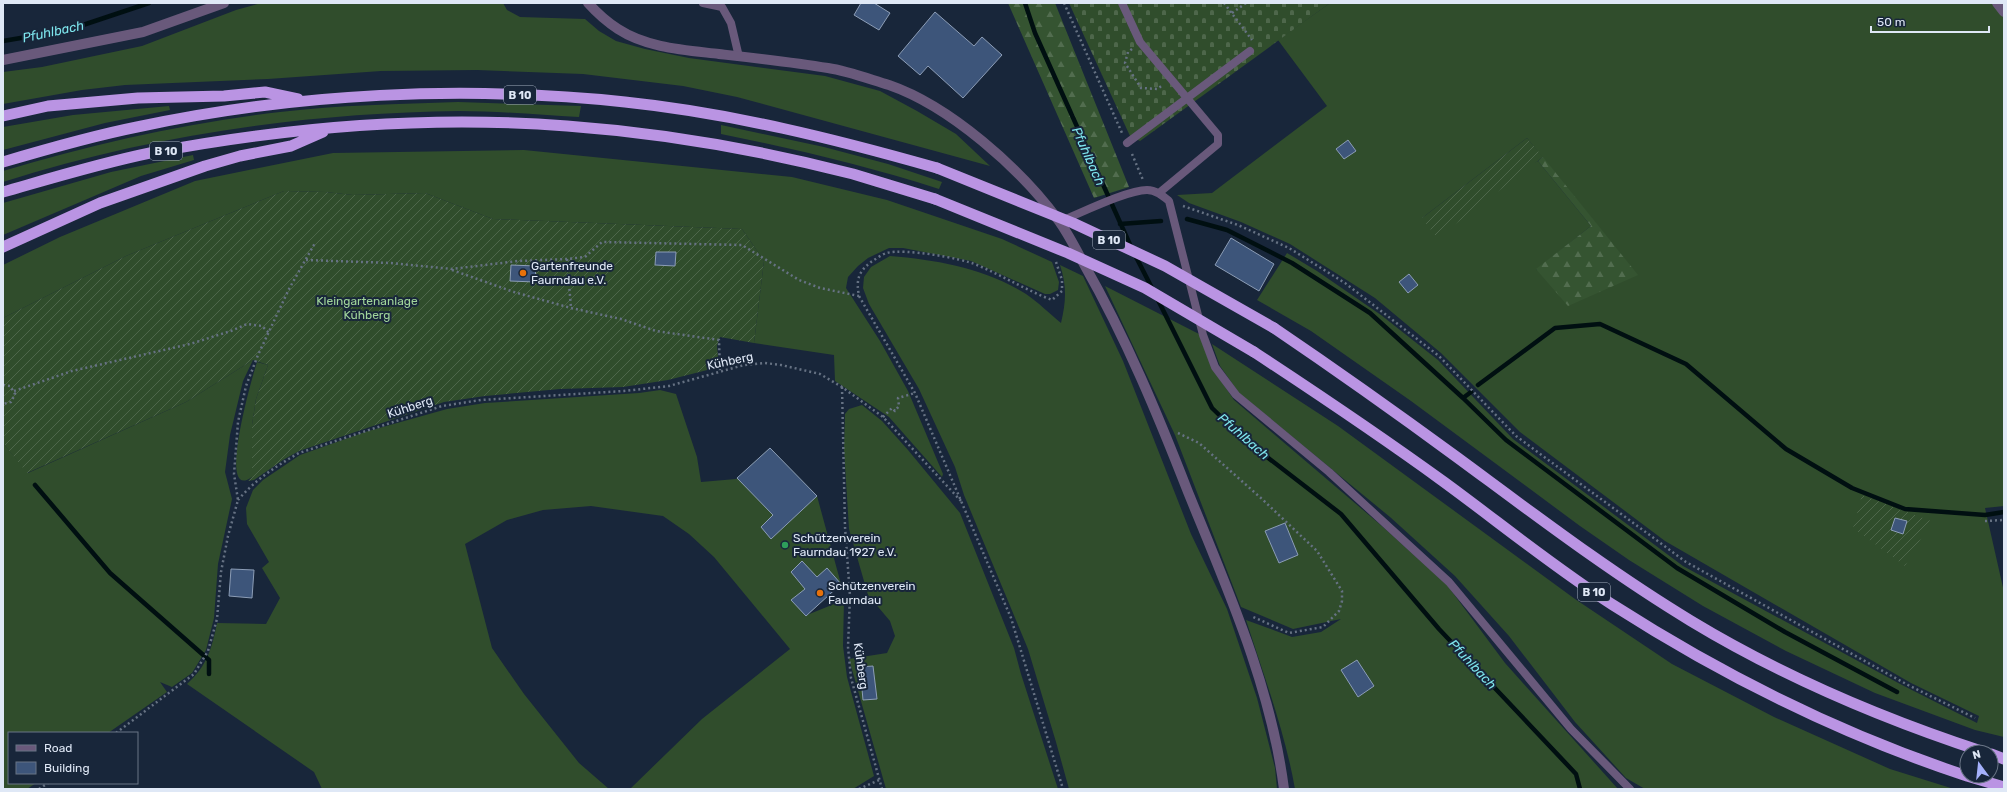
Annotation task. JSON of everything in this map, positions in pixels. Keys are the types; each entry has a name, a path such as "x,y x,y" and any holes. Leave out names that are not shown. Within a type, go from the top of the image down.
{"highway":[{"path":"3,116 48,106 138,98 224,96 265,92 306,101"},
{"name":"B 10","path":"3,162 136,127 220,112 306,101 382,95 510,94 625,102 678,109 790,130 861,146 937,168 1073,223 1165,266 1274,328 1359,385 1560,534 1622,577 1692,622 1770,664 1858,705 1932,735 1960,744"},
{"name":"B 10","path":"3,192 148,154 227,141 333,128 390,123 489,122 567,126 641,134 785,158 854,175 935,199 1061,249 1145,288 1254,352 1342,410 1612,604 1679,645 1762,690 1850,732 1921,761 1959,773"},
{"name":"B 10","path":"3,247 100,203 205,166 240,156 291,146 333,128"},
{"name":"B 10","path":"1994,784 2004,787"}],"street":[{"path":"3,60 143,32 224,3"},
{"path":"588,3 602,18 620,31 653,44 830,68 891,86 926,102 1011,165 1060,222 1103,298 1162,426 1235,610 1265,697 1282,771 1284,789"},
{"path":"1997,3 2004,12"}],"lane":[{"path":"703,3 722,7 731,23 739,56"},
{"path":"1122,3 1140,42 1218,135 1218,144 1159,193"},
{"path":"1127,143 1250,51"},
{"path":"1060,222 1120,196 1148,190 1159,193 1169,201 1203,335 1214,367 1232,390 1236,395 1329,472 1448,582 1571,729 1630,789"}],"path":[{"path":"1064,3 1148,190"},
{"path":"1224,3 1257,46 1250,51"},
{"path":"1232,13 1246,3"},
{"path":"1140,42 1128,52 1125,63 1141,88 1156,89 1171,79"},
{"path":"1169,201 1238,225 1289,248 1344,283 1439,356 1516,436 1686,562 1908,685 1975,718"},
{"path":"306,260 391,262 452,269 518,261 586,257 602,242 742,245 799,280 820,288 859,296"},
{"path":"117,732 194,674 204,660 208,651 217,619 221,572 226,543 238,500 234,474 238,422 246,386 289,290 315,243"},
{"path":"1052,300 976,265 903,251 886,253 861,270 857,285 859,296 915,393 1011,618 1063,789"},
{"path":"567,259 571,308"},
{"path":"452,269 514,292 571,308 621,319 656,331 719,340 720,371"},
{"path":"14,391 72,371 190,344 231,331 247,324 262,326 269,333"},
{"name":"Kühberg","path":"238,500 252,484 283,462 299,453 442,406 481,400 624,391 669,386 744,365 781,365 820,374 842,387 845,527 850,596 848,647 851,678 882,789"},
{"path":"3,385 10,386 14,391 13,400 8,404 3,404"},
{"path":"842,387 883,417 962,502"},
{"path":"883,417 892,408 895,411 899,406 898,398 915,393"},
{"path":"1162,426 1199,443 1262,499 1318,551 1342,590 1342,601 1338,611 1322,626 1289,633 1235,610"},
{"path":"1985,522 2004,520"},
{"path":"859,789 879,780"}],"green space":[{"path":"261,3 503,3 507,10 520,17 585,19 599,31 616,41 645,49 689,58 825,76 880,91 956,134 990,166 737,97 683,86 583,74 477,70 381,71 268,79 125,85 82,90 3,104 3,72 42,67 142,46 236,10"},
{"path":"1008,3 1055,3 1129,187 1094,198"},
{"path":"1069,3 1330,3 1140,141 1130,136"},
{"path":"1330,3 1997,3 2004,12 2004,506 1985,508 2004,592 2004,737 1975,730 1875,693 1786,651 1703,606 1629,560 1580,526 1411,401 1311,331 1257,300 1287,253 1317,271 1381,315 1438,360 1513,439 1683,566 1902,685 1977,723 1979,716 1911,683 1665,541 1520,432 1441,353 1375,298 1290,244 1241,222 1189,203 1177,195 1212,193 1327,106 1278,40","holes":["1527,138 1637,275 1536,270 1591,226 1538,161 1422,218"]},
{"path":"458,102 581,106 579,117 504,112 459,111 343,116 286,122 171,139 115,151 3,182 3,171 105,143 175,128 280,112 369,105"},
{"path":"169,106 170,110 105,123 3,150 3,127 73,115"},
{"path":"721,125 824,147 888,164 942,182 939,189 831,158 721,134"},
{"path":"1527,138 1543,157 1437,238 1422,218"},
{"path":"524,150 792,177 887,200 1002,239 1052,262 1059,282 1058,290 1050,294 1045,294 971,261 903,248 889,248 868,258 848,277 846,288 880,341 908,391 943,474 942,477 889,417 835,381 834,355 754,343 764,261 742,229 493,219 425,193 353,195 325,192 284,191 126,256 3,318 3,265 60,237 195,181 333,153"},
{"path":"193,155 194,160 141,176 3,235 3,203 111,172"},
{"path":"1543,157 1638,275 1568,306 1536,269 1591,226 1538,161"},
{"name":"Kleingartenanlage Kühberg","path":"284,191 325,192 353,195 425,193 493,219 742,229 764,261 754,343 720,337 717,346 719,367 668,380 623,387 560,389 485,396 444,402 299,451 254,480 248,481 252,477 252,425 256,399 268,365 253,360 186,402 27,473 3,443 3,318 126,256"},
{"path":"890,256 943,263 994,278 1026,294 1061,323 1065,294 1064,280 1060,265 1083,276 1123,361 1191,534 1227,609 1257,698 1275,768 1277,789 1069,789 1028,649 964,495 955,467 919,389 869,304 863,288 864,277 871,267"},
{"path":"1105,286 1199,334 1211,366 1234,400 1383,527 1447,585 1505,663 1618,789 1295,789 1280,725 1246,620 1292,637 1321,632 1341,619 1293,629 1241,607 1175,435"},
{"path":"1212,344 1338,426 1575,599 1672,664 1774,717 1890,769 1954,789 1645,789 1626,778 1575,722 1509,636 1455,576 1390,517 1239,393 1220,366"},
{"path":"253,360 243,381 230,435 225,472 232,499 218,564 214,618 206,650 192,673 172,687 160,682 167,692 109,732 8,732 8,784 34,784 27,789 3,789 3,443 28,473 186,402"},
{"path":"257,362 268,365 256,399 252,425 252,477 241,480 237,472 237,455 244,409"},
{"path":"660,390 676,394 697,457 701,482 736,479 770,448 817,496 841,584 807,615 844,600 843,646 847,677 874,776 853,789 630,789 702,719 790,649 714,557 689,534 663,516 591,506 543,510 507,520 465,544 492,648 524,694 579,763 609,789 322,789 314,772 187,684 194,677 208,656 217,623 266,624 280,598 262,568 269,562 247,524 246,508 253,490 263,480 300,455 365,432 447,409 485,403 639,393"},
{"path":"862,405 882,421 960,513 1014,648 1058,789 886,789 849,659 887,653 895,636 890,621 868,595 849,529 844,449 845,414 849,409"},
{"path":"1862,495 1931,521 1905,566 1853,528"}],"building":[{"path":"861,3 874,3 890,13 879,30 854,15"},
{"path":"935,12 974,46 982,37 1002,55 963,98 928,66 920,75 898,56"},
{"path":"1348,140 1356,151 1344,159 1336,149"},
{"path":"1231,238 1274,264 1259,291 1215,265"},
{"path":"656,252 676,252 675,266 655,265"},
{"name":"Gartenfreunde Faurndau e.V.","path":"511,265 536,266 535,282 510,281"},
{"path":"1409,274 1418,285 1408,293 1399,282"},
{"path":"770,448 817,496 771,539 761,527 773,515 737,478"},
{"path":"1895,518 1907,521 1903,534 1891,530"},
{"path":"1285,523 1298,555 1279,563 1265,531"},
{"path":"802,561 817,577 827,568 841,584 806,616 791,600 805,589 791,572"},
{"path":"231,569 254,570 252,598 229,596"},
{"path":"1357,660 1374,686 1358,697 1341,670"},
{"path":"873,666 877,699 863,700 860,667"}],"waterway":[{"name":"Pfuhlbach","path":"3,41 68,30 149,3"},
{"name":"Pfuhlbach","path":"1025,3 1035,33 1132,249"},
{"path":"1187,219 1227,230 1292,263 1370,313 1463,398 1506,440 1677,568 1785,632 1897,692"},
{"path":"1120,224 1161,221"},
{"name":"Pfuhlbach","path":"1135,255 1153,290"},
{"name":"Pfuhlbach","path":"1157,298 1212,408 1245,440 1341,514 1439,629 1576,774 1580,789"},
{"path":"1478,385 1555,328 1600,324 1686,364 1786,449 1852,488 1905,509 1985,515 2004,512"},
{"path":"1463,398 1471,392"},
{"path":"35,485 110,573 209,660 209,674"}],"place":[{"name":"Gartenfreunde Faurndau e.V.","path":"523,273"},
{"name":"Schützenverein Faurndau 1927 e.V.","path":"785,545"},
{"name":"Schützenverein Faurndau","path":"820,593"}]}
